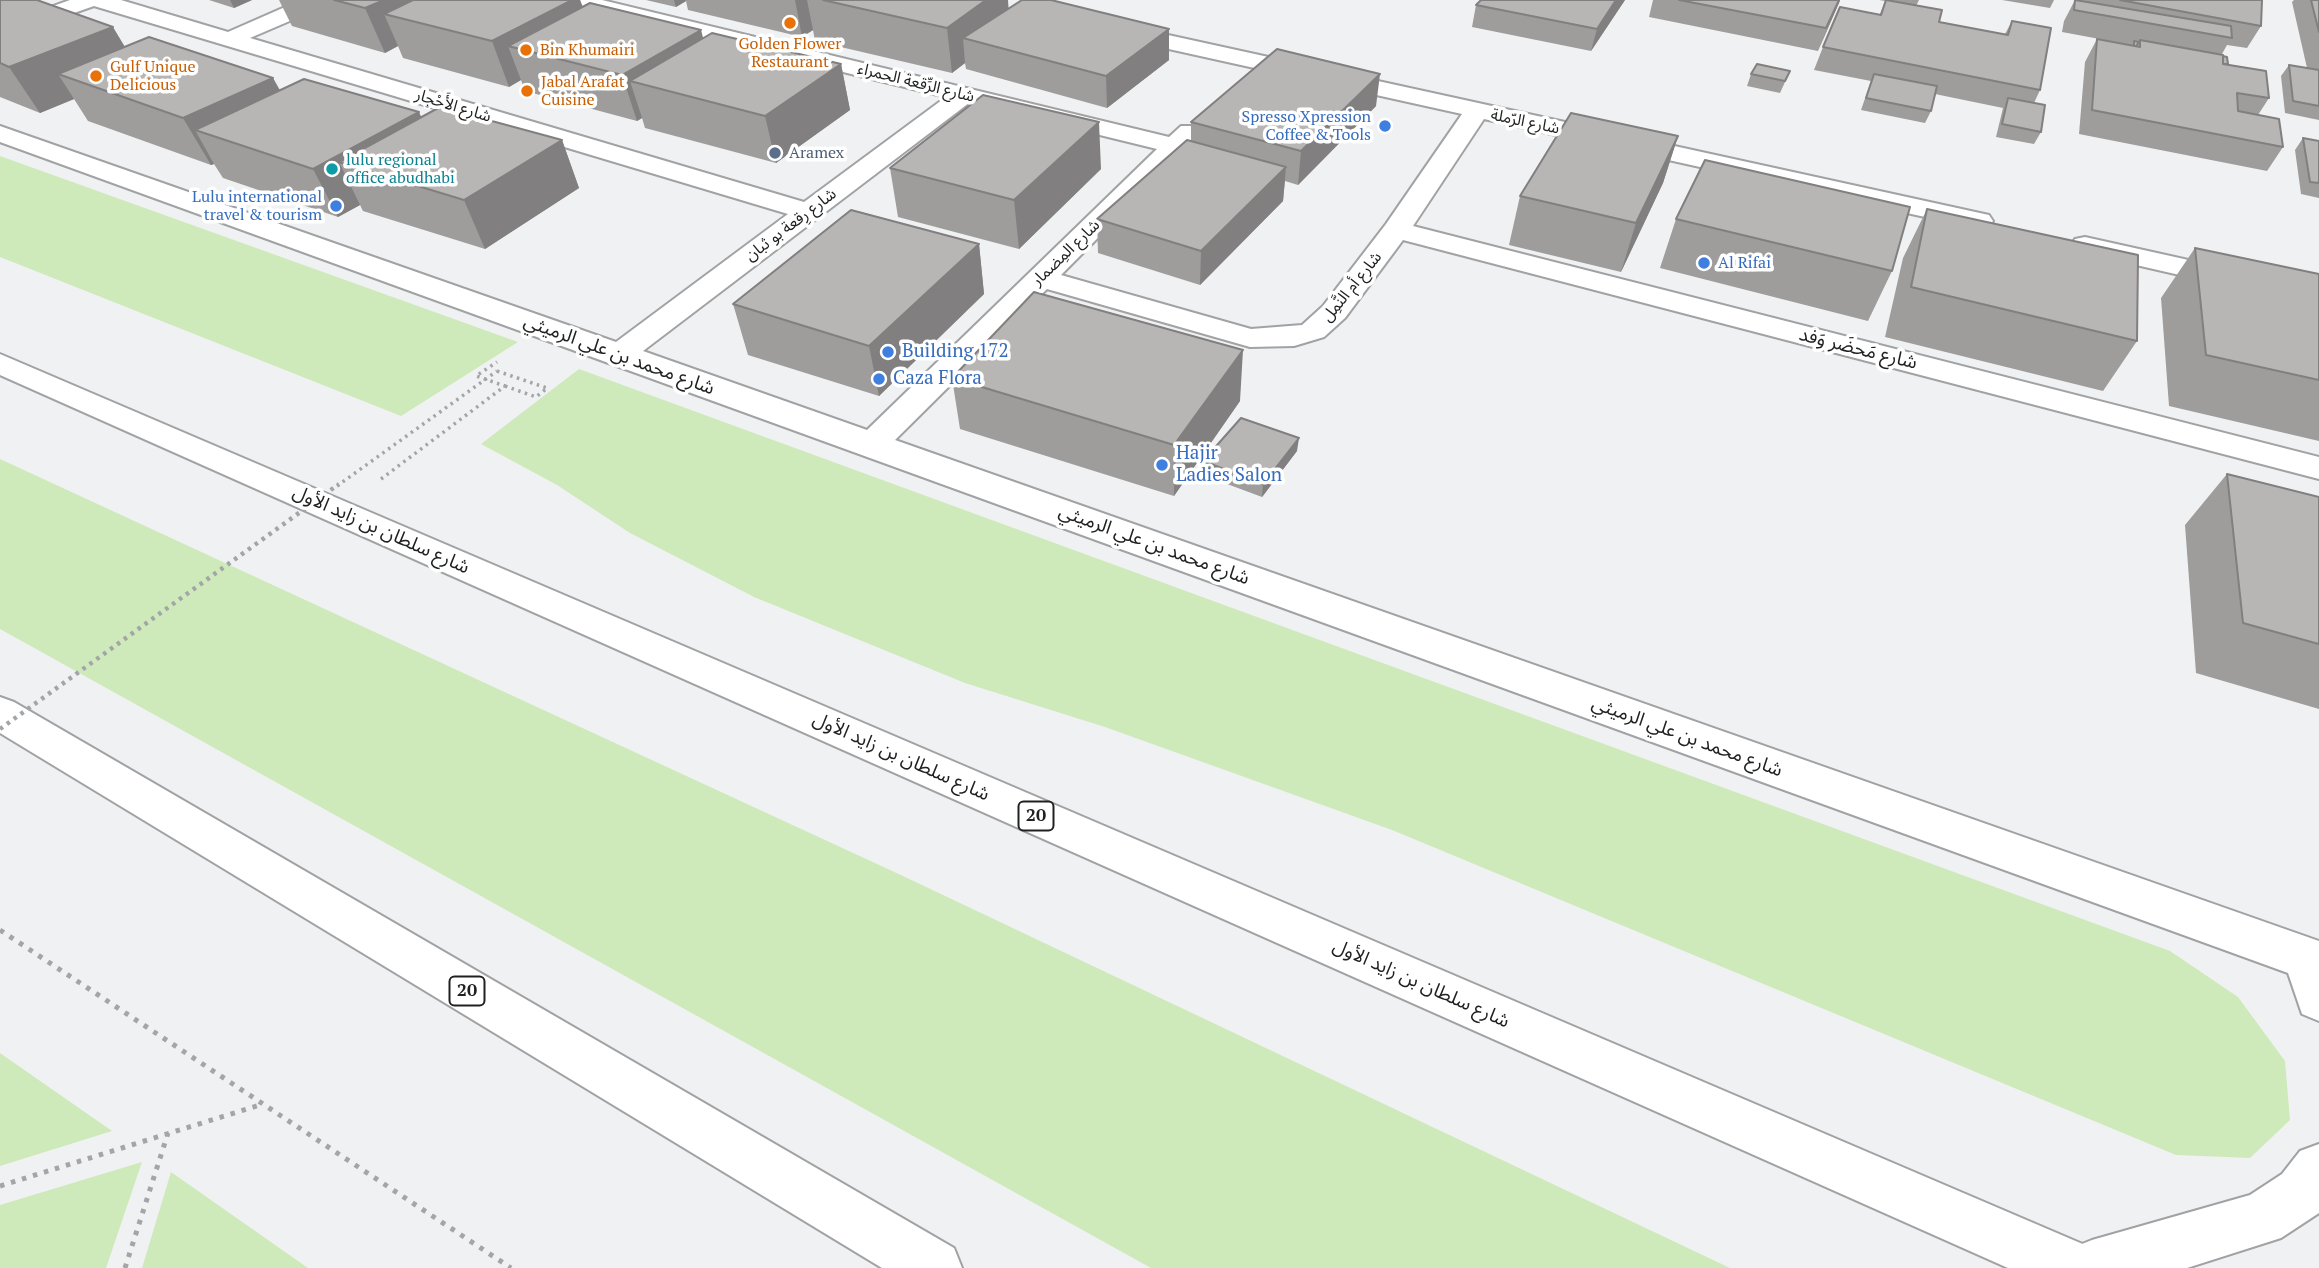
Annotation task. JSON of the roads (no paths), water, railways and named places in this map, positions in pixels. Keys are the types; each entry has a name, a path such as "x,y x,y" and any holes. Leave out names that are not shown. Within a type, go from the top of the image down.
{"street":[{"path":"0,32 90,0"},
{"name":"شارع الأَحْجار","path":"98,0 809,212"},
{"path":"230,39 319,0"},
{"name":"شارع الرِّقعة الحمراء","path":"575,0 1175,146"},
{"name":"شارع الرّملة","path":"1098,27 1251,72 1476,111 2006,227"},
{"name":"شارع رِقعة بو ثبان","path":"618,355 964,95"},
{"name":"شارع المِضمار","path":"872,444 1213,109"},
{"name":"شارع أم النَّمِل","path":"1041,278 1240,335 1273,339 1294,337 1325,323 1396,230 1476,111"},
{"name":"شارع محمد بن علي الرميثي","path":"0,133 872,444 2315,973"},
{"name":"شارع مَحضَر وَفد","path":"1396,230 2319,468"},
{"path":"2060,239 2319,298"},
{"name":"شارع سلطان بن زايد الأول","path":"0,363 2071,1268"},
{"name":"20","path":"0,713 934,1268"},
{"path":"2092,1268 2262,1219 2301,1194 2319,1170"}],"place":[{"name":"Golden Flower Restaurant","path":"790,23"},
{"name":"Bin Khumairi","path":"526,50"},
{"name":"Gulf Unique Delicious","path":"96,76"},
{"name":"Jabal Arafat Cuisine","path":"527,91"},
{"name":"Spresso Xpression Coffee & Tools","path":"1385,126"},
{"name":"Aramex","path":"775,153"},
{"name":"lulu regional office abudhabi","path":"332,169"},
{"name":"Lulu international travel & tourism","path":"336,206"},
{"name":"Al Rifai","path":"1704,263"},
{"name":"Building 172","path":"888,352"},
{"name":"Caza Flora","path":"879,379"},
{"name":"Hajir Ladies Salon","path":"1162,465"}]}
